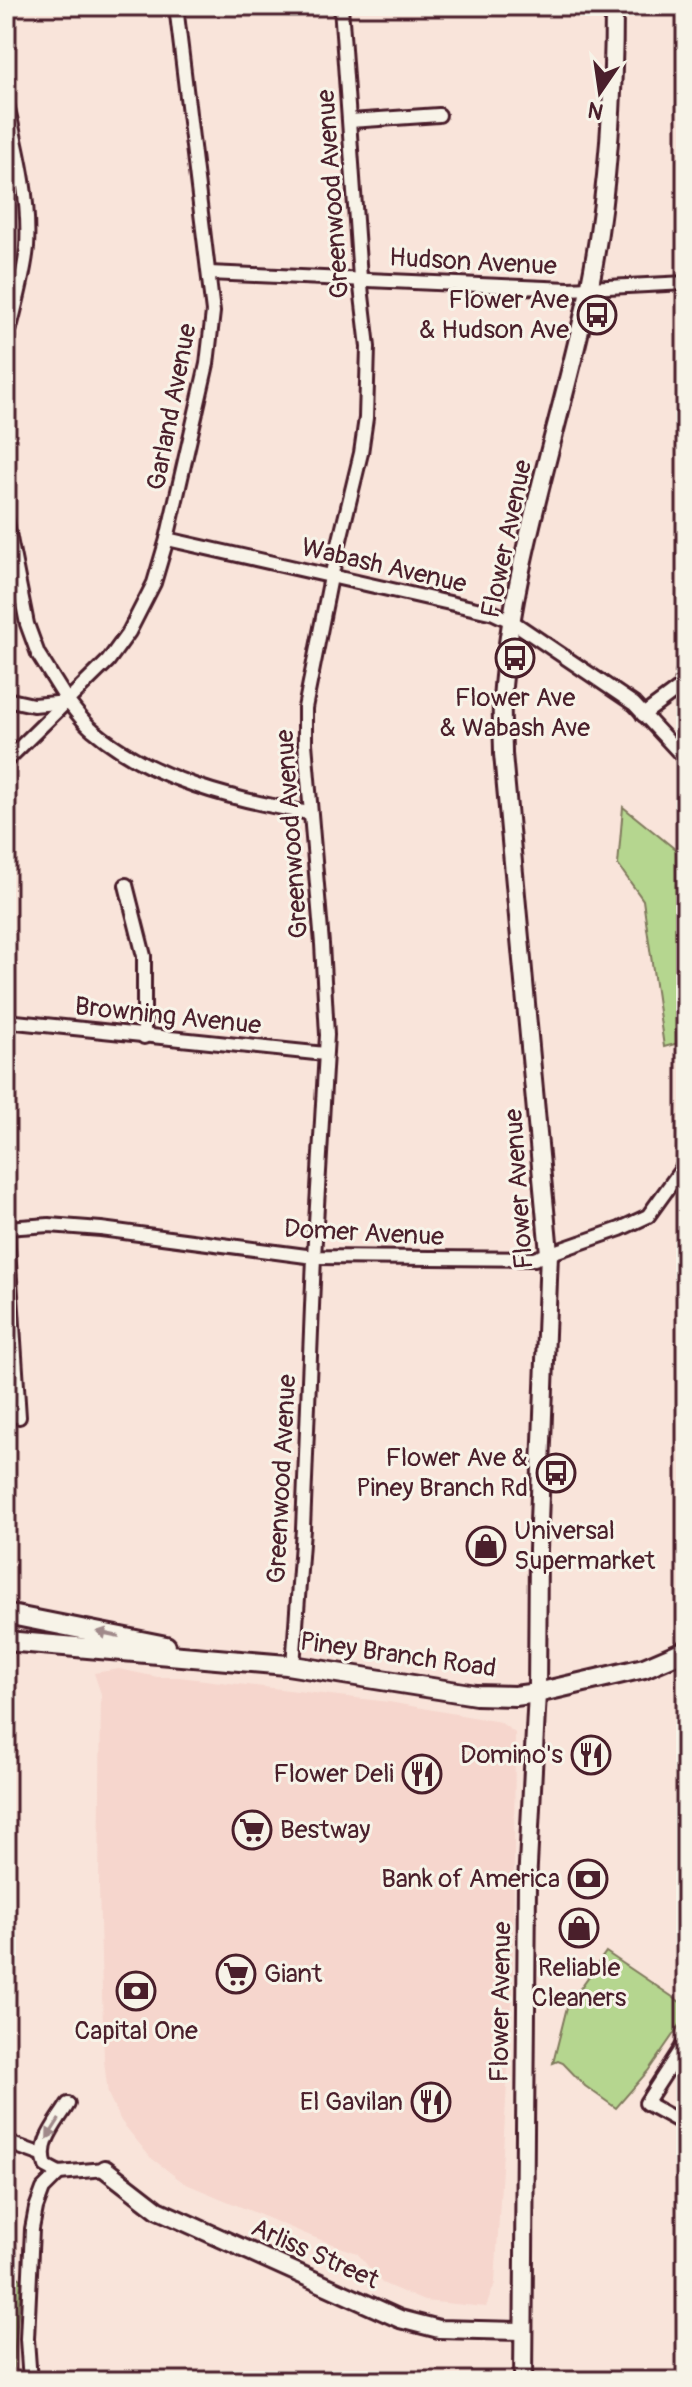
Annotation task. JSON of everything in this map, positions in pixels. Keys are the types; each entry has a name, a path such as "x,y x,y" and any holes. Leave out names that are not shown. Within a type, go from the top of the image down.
{"main road":[{"name":"Piney Branch Road","path":"6,1614 239,1660"},
{"name":"Piney Branch Road","path":"6,1641 239,1660 476,1695 515,1696 644,1668 686,1650"}],"street":[{"name":"Garland Avenue","path":"6,761 108,661 129,632 154,583 207,364 213,312 176,6"},
{"name":"Greenwood Avenue","path":"293,1666 303,1529 327,1035 309,813 305,708 366,418 368,347 360,278 341,6"},
{"name":"Flower Avenue","path":"523,2381 527,1884 537,1693 538,1518 549,1253 503,754 502,700 524,562 589,289 606,188 614,6"},
{"path":"6,100 22,173 27,215 26,251 6,345"},
{"path":"350,121 439,115"},
{"name":"Hudson Avenue","path":"209,273 589,289 686,283"},
{"path":"6,518 14,569 27,624 38,654 68,702 92,729 154,770 253,803 309,813"},
{"name":"Wabash Avenue","path":"167,539 494,613 513,622 634,704 686,760"},
{"path":"643,715 684,684 686,652"},
{"path":"6,699 33,705 68,702"},
{"path":"126,885 144,956 144,1037"},
{"name":"Browning Avenue","path":"6,1021 325,1054"},
{"name":"Domer Avenue","path":"6,1228 49,1225 101,1229 314,1257 534,1259 648,1216 686,1163"},
{"path":"6,1218 19,1417"},
{"path":"53,1647 54,1622"},
{"path":"686,2041 646,2103 686,2125"},
{"path":"68,2104 44,2143 42,2155 46,2166 59,2173 105,2169"},
{"path":"6,2142 42,2155"},
{"name":"Arliss Street","path":"105,2169 158,2210 400,2319 439,2329 522,2331"},
{"path":"30,2381 27,2339 32,2229 43,2189 59,2173"}],"shaded area":[{"path":"119,1669 157,1677 389,1702 500,1722 515,1733 513,1985 495,2283 486,2307 424,2301 382,2283 357,2253 184,2183 150,2157 121,2121 108,2094 104,2061 99,1888 101,1694 94,1673"}],"green space":[{"path":"623,807 686,858 686,1041 664,1047 643,900 618,865"},
{"path":"606,1952 686,2006 686,2016 648,2071 616,2108 585,2086 563,2063 553,2063 567,2007"},
{"path":"21,2279 12,2381 6,2381 6,2280"}],"place":[{"name":"Flower Ave & Hudson Ave","path":"597,315"},
{"name":"Flower Ave & Wabash Ave","path":"515,658"},
{"name":"Flower Ave & Piney Branch Rd","path":"556,1473"},
{"name":"Universal Supermarket","path":"486,1546"},
{"name":"Domino's","path":"591,1755"},
{"name":"Flower Deli","path":"422,1774"},
{"name":"Bestway","path":"252,1830"},
{"name":"Bank of America","path":"588,1879"},
{"name":"Reliable Cleaners","path":"579,1928"},
{"name":"Giant","path":"236,1974"},
{"name":"Capital One","path":"136,1991"},
{"name":"El Gavilan","path":"431,2102"}]}
